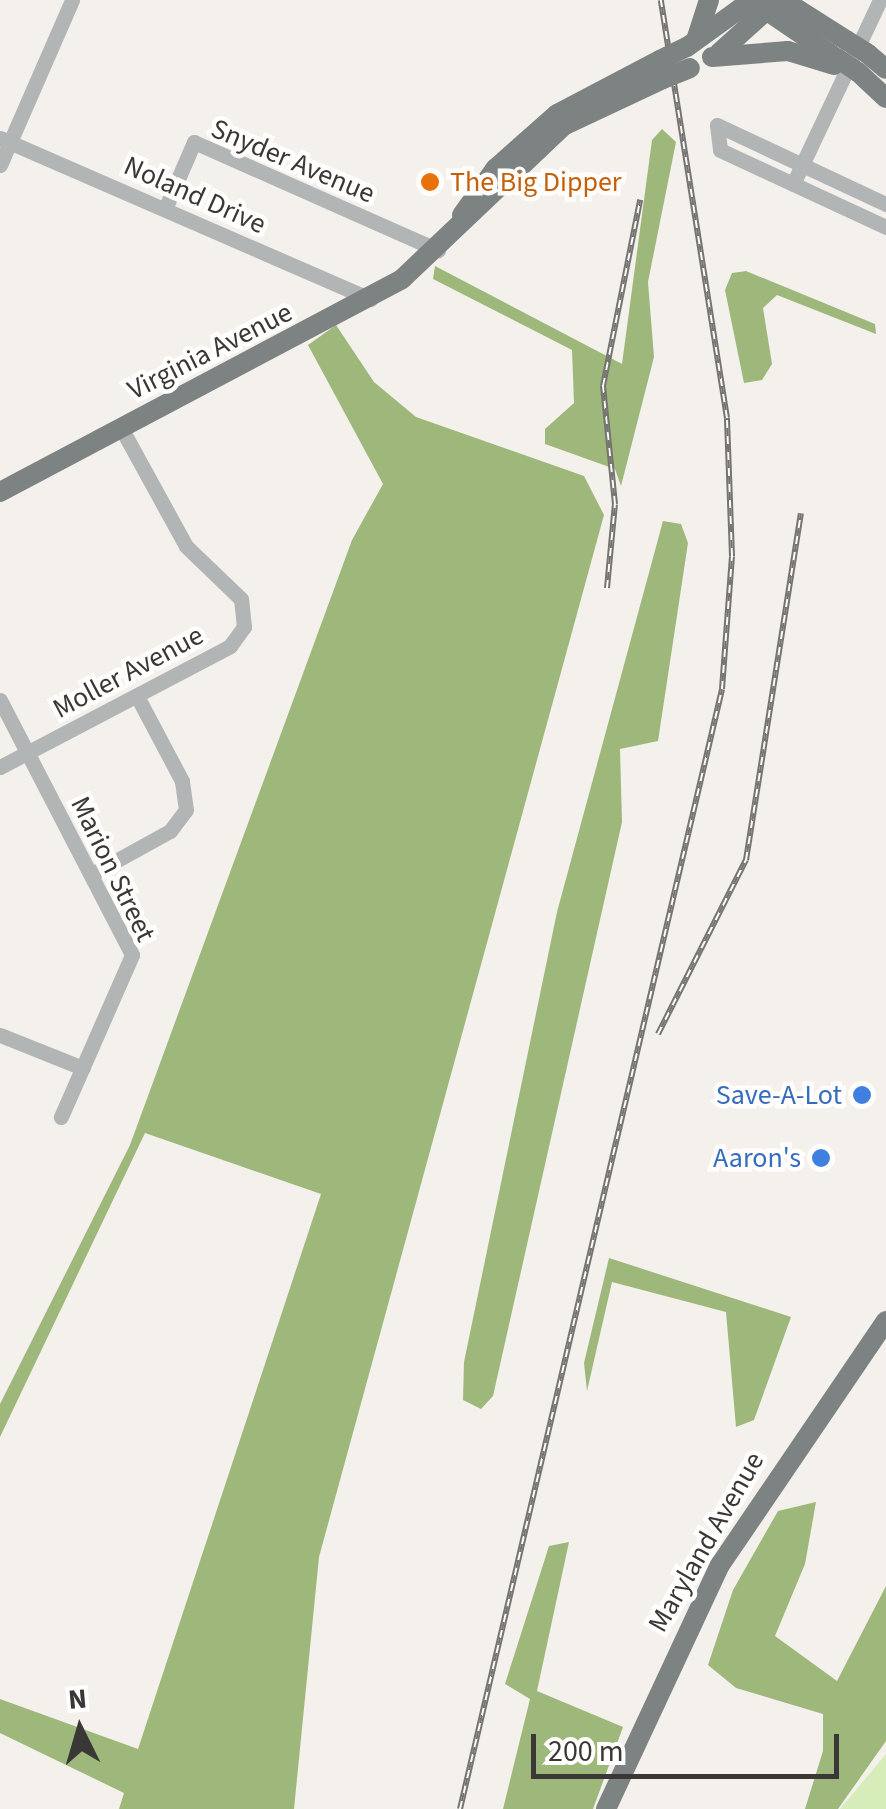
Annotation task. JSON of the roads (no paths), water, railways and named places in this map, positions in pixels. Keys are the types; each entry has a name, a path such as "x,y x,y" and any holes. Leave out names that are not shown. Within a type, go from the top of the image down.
{"main road":[{"path":"691,52 709,0"},
{"path":"764,2 871,76"},
{"name":"Virginia Avenue","path":"0,492 370,299 438,250 563,126 691,52 764,2"},
{"name":"Virginia Avenue","path":"691,52 712,58 764,2"},
{"path":"712,58 788,51 839,54"},
{"name":"Maryland Avenue","path":"606,1809 720,1564 886,1322"}],"street":[{"path":"0,165 5,140 72,0"},
{"path":"793,184 880,0"},
{"path":"886,204 717,126 720,150 886,227"},
{"name":"Noland Drive","path":"5,140 370,299"},
{"name":"Snyder Avenue","path":"164,209 194,142 438,250"},
{"name":"Moller Avenue","path":"0,767 230,646 245,618 241,600 177,533 121,428"},
{"path":"92,874 177,826 186,810 137,696"},
{"name":"Marion Street","path":"0,700 132,955 61,1117"},
{"path":"0,1034 83,1068"}],"railway":[{"path":"460,1809 722,689 732,556 727,418 661,0"},
{"path":"607,588 615,504 603,386 640,200"},
{"path":"658,1034 746,860 801,513"}],"place":[{"name":"The Big Dipper","path":"430,182"},
{"name":"Save-A-Lot","path":"862,1095"},
{"name":"Aaron's","path":"821,1158"}]}
